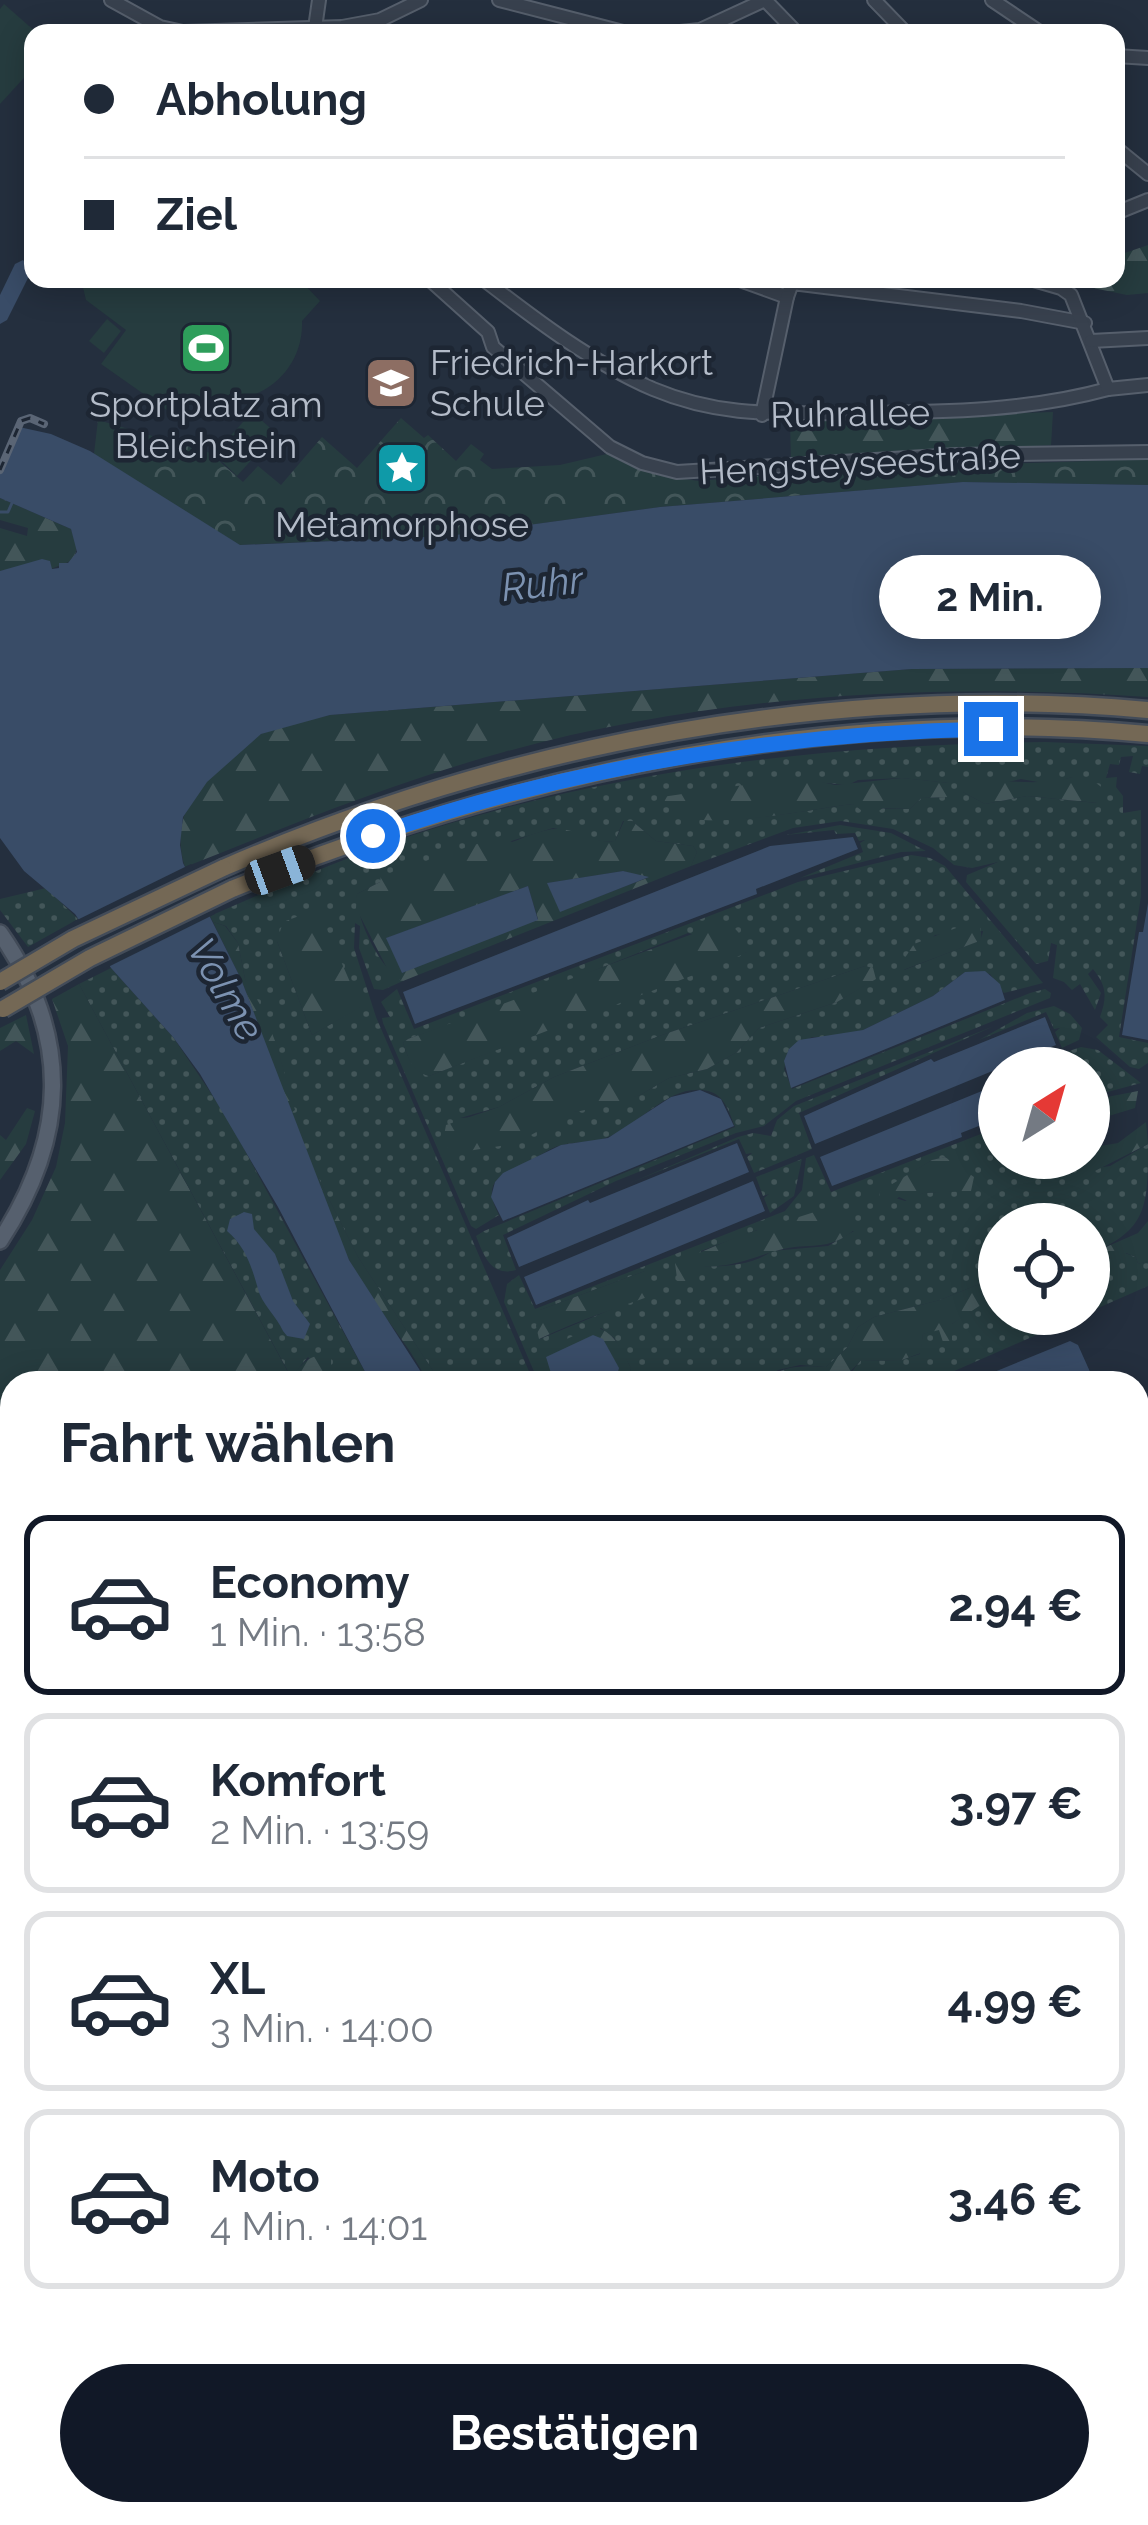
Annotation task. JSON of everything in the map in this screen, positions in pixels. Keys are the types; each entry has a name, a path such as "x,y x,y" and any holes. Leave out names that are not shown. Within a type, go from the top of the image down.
{"highway":[{"path":"0,982 74,940 223,868 337,821 454,783 595,747 803,714 898,707 1148,710"},
{"path":"2,1010 90,958 232,890 452,809 595,771 680,756 906,730 1064,729 1148,734"}],"main road":[{"path":"0,933 38,1001 54,1082 50,1130 37,1174 0,1241"}],"street":[{"path":"111,0 155,24"},
{"path":"348,24 380,20 421,0"},
{"path":"499,0 593,24"},
{"path":"579,20 585,0"},
{"path":"713,24 765,0 788,24"},
{"path":"874,0 897,24"},
{"path":"992,0 1028,24"},
{"path":"380,20 383,24"},
{"name":"Hengsteyseestraße","path":"439,288 488,332 493,347 610,447 656,468 701,474 958,454 1148,452"},
{"name":"Ruhrallee","path":"495,288 624,375 698,404 762,415 914,414 1033,406 1148,385"},
{"path":"762,288 787,297"},
{"path":"762,415 790,288"},
{"path":"833,288 1085,323"},
{"path":"1060,288 1071,295 1085,323 1108,389"},
{"path":"1091,341 1148,338"}],"green space":[{"path":"4,4 27,24 24,78 0,104 0,9"},
{"path":"1148,245 1148,293 1127,295 1093,288 1125,288 1125,253"},
{"name":"Sportplatz am Bleichstein","path":"83,288 308,288 320,301 302,321 294,358 272,385 239,399 202,397 175,416 101,364 126,330 86,300"},
{"path":"107,319 121,331 104,353 89,341"},
{"path":"252,412 276,433 237,476 214,454"},
{"path":"1053,412 1051,445 791,461 790,420"},
{"path":"401,418 456,461 471,444 492,469 560,465 611,453 657,475 699,481 829,470 1148,459 1148,485 963,482 660,507 448,536 239,545 94,454 98,420 210,453 243,482 258,466 281,485 322,437 357,468"},
{"path":"0,498 71,529 77,548 73,560 51,569 50,561 0,571 0,528 27,536 28,528 0,520"},
{"path":"1148,668 1148,697 905,693 662,717 504,752 423,777 185,867 182,856 181,832 188,808 221,766 262,733 330,715 912,669"},
{"path":"1045,742 1148,746 1148,767 1142,766 1140,774 1129,772 1133,756 1121,757 1119,765 1110,764 1106,778 1117,777 1123,813 1141,810 1141,896 1119,1037 1148,1043 1148,1063 1139,1069 1130,1067 1096,1037 1108,1025 1100,1017 1104,992 1093,969 1088,974 1101,993 1095,1010 1080,984 1072,990 1053,978 1057,945 1051,943 1048,961 1036,964 966,882 967,875 998,862 972,868 954,865 933,848 893,829 841,821 793,828 691,866 697,852 693,846 656,841 632,821 623,821 615,841 553,828 380,882 357,894 360,916 386,967 403,981 374,989 359,948 360,926 355,923 354,948 376,1017 529,1371 433,1371 358,1257 311,1170 291,1113 294,1109 277,1047 245,979 238,943 226,926 210,916 330,865 528,802 673,772 821,753","holes":["1072,777 1097,803 1027,796 985,804 963,792 1021,779 1049,784","902,778 949,783 947,797 921,798 910,809 853,804 733,819 688,816 672,810 803,781 848,785 858,780","277,941 360,1007 312,1035"]},
{"path":"798,777 835,785 902,778 950,783 948,797 921,798 910,809 883,808 870,817 853,804 701,820 679,816 662,797"},
{"path":"1072,777 1104,789 1098,803 1027,796 985,804 963,792 974,781"},
{"path":"624,821 632,821 656,841 693,846 697,852 691,866 403,981 391,976 356,908 357,894 380,882 381,876 501,836 512,842 559,829 615,841","holes":["623,871 647,878 561,911 548,883","528,886 538,919 402,972 387,938"]},
{"path":"840,825 891,833 926,851 901,852 800,878 863,852 860,843 865,840 834,830 786,835"},
{"path":"911,855 930,858 945,866 1043,983 1004,993 990,974 965,972 933,996 863,1030 812,1037 789,1049 784,1069 792,1089 1030,993 1045,989 1050,998 796,1101 764,1126 616,1181 503,1235 516,1270 494,1268 476,1236 735,1127 728,1110 714,1093 694,1090 668,1098 608,1137 553,1148 497,1180 492,1194 499,1215 476,1229 383,1023 382,1018 390,1017 381,1002 397,989 414,1029 798,882","holes":["983,931 981,940 904,970 935,935","688,933 747,952 429,1076 409,1059 403,1043 408,1039","865,966 875,979 837,1002 759,1028 737,1052 707,1069 669,1078 640,1095 574,1112 460,1118 499,1107 554,1077"]},
{"path":"46,888 78,919 28,947 0,910 0,899"},
{"path":"318,909 361,1007 312,1035 277,941 283,922"},
{"path":"213,922 225,926 238,943 245,979 277,1046 295,1110 291,1113 241,979"},
{"path":"725,922 740,934 747,952 725,963 429,1076 409,1059 403,1043 408,1039"},
{"path":"972,922 980,925 982,940 903,970 899,967 914,944"},
{"path":"865,966 873,968 876,979 837,1002 759,1028 737,1052 707,1069 669,1078 608,1106 574,1112 514,1144 461,1152 448,1149 443,1141 446,1125 499,1107 554,1077"},
{"path":"111,968 173,1037 225,1114 364,1371 320,1371 308,1357 296,1371 288,1371 79,984"},
{"path":"79,984 287,1371 0,1371 0,1270 32,1220 56,1167 65,1123 68,1046 52,999"},
{"path":"1054,1006 1070,1014 1082,1028 1079,1040 1062,1047 1055,1032 1060,1028 1054,1029 1046,1012 979,1040 1027,1013"},
{"path":"26,1015 34,1054 16,1041 0,1051 0,1028"},
{"path":"994,1026 799,1113 812,1149 754,1173 747,1157 752,1153 746,1154 739,1139 630,1183 738,1137 771,1136 777,1120 794,1106"},
{"path":"1110,1059 1141,1083 1110,1091"},
{"path":"1138,1091 1135,1108 1110,1116 1110,1096"},
{"path":"27,1108 35,1111 26,1144 0,1180 0,1135 6,1140"},
{"path":"1146,1122 1148,1144 1110,1163 1110,1144"},
{"path":"978,1135 978,1179 1110,1179 1110,1166 1148,1144 1143,1208 1119,1239 1110,1244 1110,1203 978,1203 978,1285 874,1317 858,1327 847,1348 826,1367 630,1371 614,1338 601,1328 551,1371 534,1371 504,1302 507,1284 519,1275 535,1309 785,1211 802,1190 806,1158 814,1155 831,1192","holes":["946,1157 956,1191 923,1193 905,1201 879,1193 932,1160","757,1230 854,1231 828,1246 772,1251 730,1265 703,1266 701,1251","645,1271 617,1307 540,1339 540,1310"]},
{"path":"945,1157 974,1177 971,1191 923,1193 910,1202 899,1197 889,1205 881,1203 879,1192"},
{"path":"802,1159 794,1196 770,1213 764,1198 769,1194 763,1196 756,1177"},
{"path":"311,1170 358,1257 433,1371 421,1371 362,1282"},
{"path":"827,1208 852,1217 854,1230 827,1244 703,1266 695,1281 678,1286 675,1263 739,1236"},
{"path":"1148,1221 1148,1261 1138,1264 1136,1257 1126,1253 1120,1262 1110,1263 1110,1245 1138,1233"},
{"path":"1125,1253 1136,1257 1138,1264 1148,1261 1148,1286 1110,1303 1110,1261"},
{"path":"645,1271 656,1294 539,1339 540,1310"},
{"path":"978,1285 978,1307 952,1324 952,1344 944,1345 939,1330 923,1334 921,1353 899,1361 861,1360 851,1371 781,1371 826,1367 847,1348 858,1327 874,1317"},
{"path":"978,1305 978,1335 1036,1335 954,1371 852,1371 861,1360 898,1361 920,1354 923,1334 952,1324"},
{"path":"592,1327 612,1336 631,1368 543,1371 541,1363 548,1348"},
{"path":"317,1356 331,1358 331,1370 296,1371"}],"water":[{"path":"24,261 24,286 7,320 0,324 0,295 15,264"},
{"path":"19,427 51,434 90,451 240,545 448,536 660,507 963,482 1148,485 1148,668 912,669 330,715 261,734 207,782 183,817 183,863 241,979 349,1260 420,1371 365,1371 278,1207 200,1074 111,968 75,914 24,871 0,838 0,571 42,559 50,561 52,569 59,568 59,563 68,563 77,552 71,529 0,498 0,473"},
{"path":"853,837 858,849 756,889 757,894 415,1024 403,992 770,846"},
{"path":"623,871 649,877 560,912 547,883"},
{"path":"528,886 538,920 402,973 386,938"},
{"path":"1148,903 1148,1040 1122,1035"},
{"path":"985,971 1000,984 1005,1000 791,1088 784,1061 799,1040 863,1030 933,996 965,972"},
{"path":"1045,1017 1056,1045 978,1047 978,1077 815,1144 804,1116 931,1059 934,1062"},
{"path":"700,1090 721,1099 734,1126 503,1221 491,1197 503,1173 561,1145 608,1138 671,1097"},
{"path":"978,1093 978,1126 961,1133 962,1137 832,1186 820,1157"},
{"path":"737,1143 749,1172 519,1267 507,1238 588,1200"},
{"path":"753,1181 765,1211 536,1305 524,1277"},
{"path":"244,1212 252,1214 254,1229 275,1254 293,1301 310,1324 304,1339 283,1331 260,1294 244,1251 227,1231 230,1219"},
{"path":"593,1335 603,1339 619,1368 550,1371 546,1357"},
{"path":"1070,1341 1078,1345 1090,1371 997,1371"}],"pier":[{"path":"191,864 215,914 104,969 73,922"}],"waterway":[{"path":"0,512 8,512 12,503"}],"railway":[{"path":"0,470 21,421 30,418 44,424"}],"place":[{"name":"Sportplatz am Bleichstein","path":"206,348"},
{"name":"Friedrich-Harkort Schule","path":"391,383"},
{"name":"Metamorphose","path":"402,468"}],"route":[{"path":"373,836 536,786 680,756 858,734 991,729"}],"water label":[{"name":"Ruhr","path":"542,583"},
{"name":"Volme","path":"226,989"}]}
